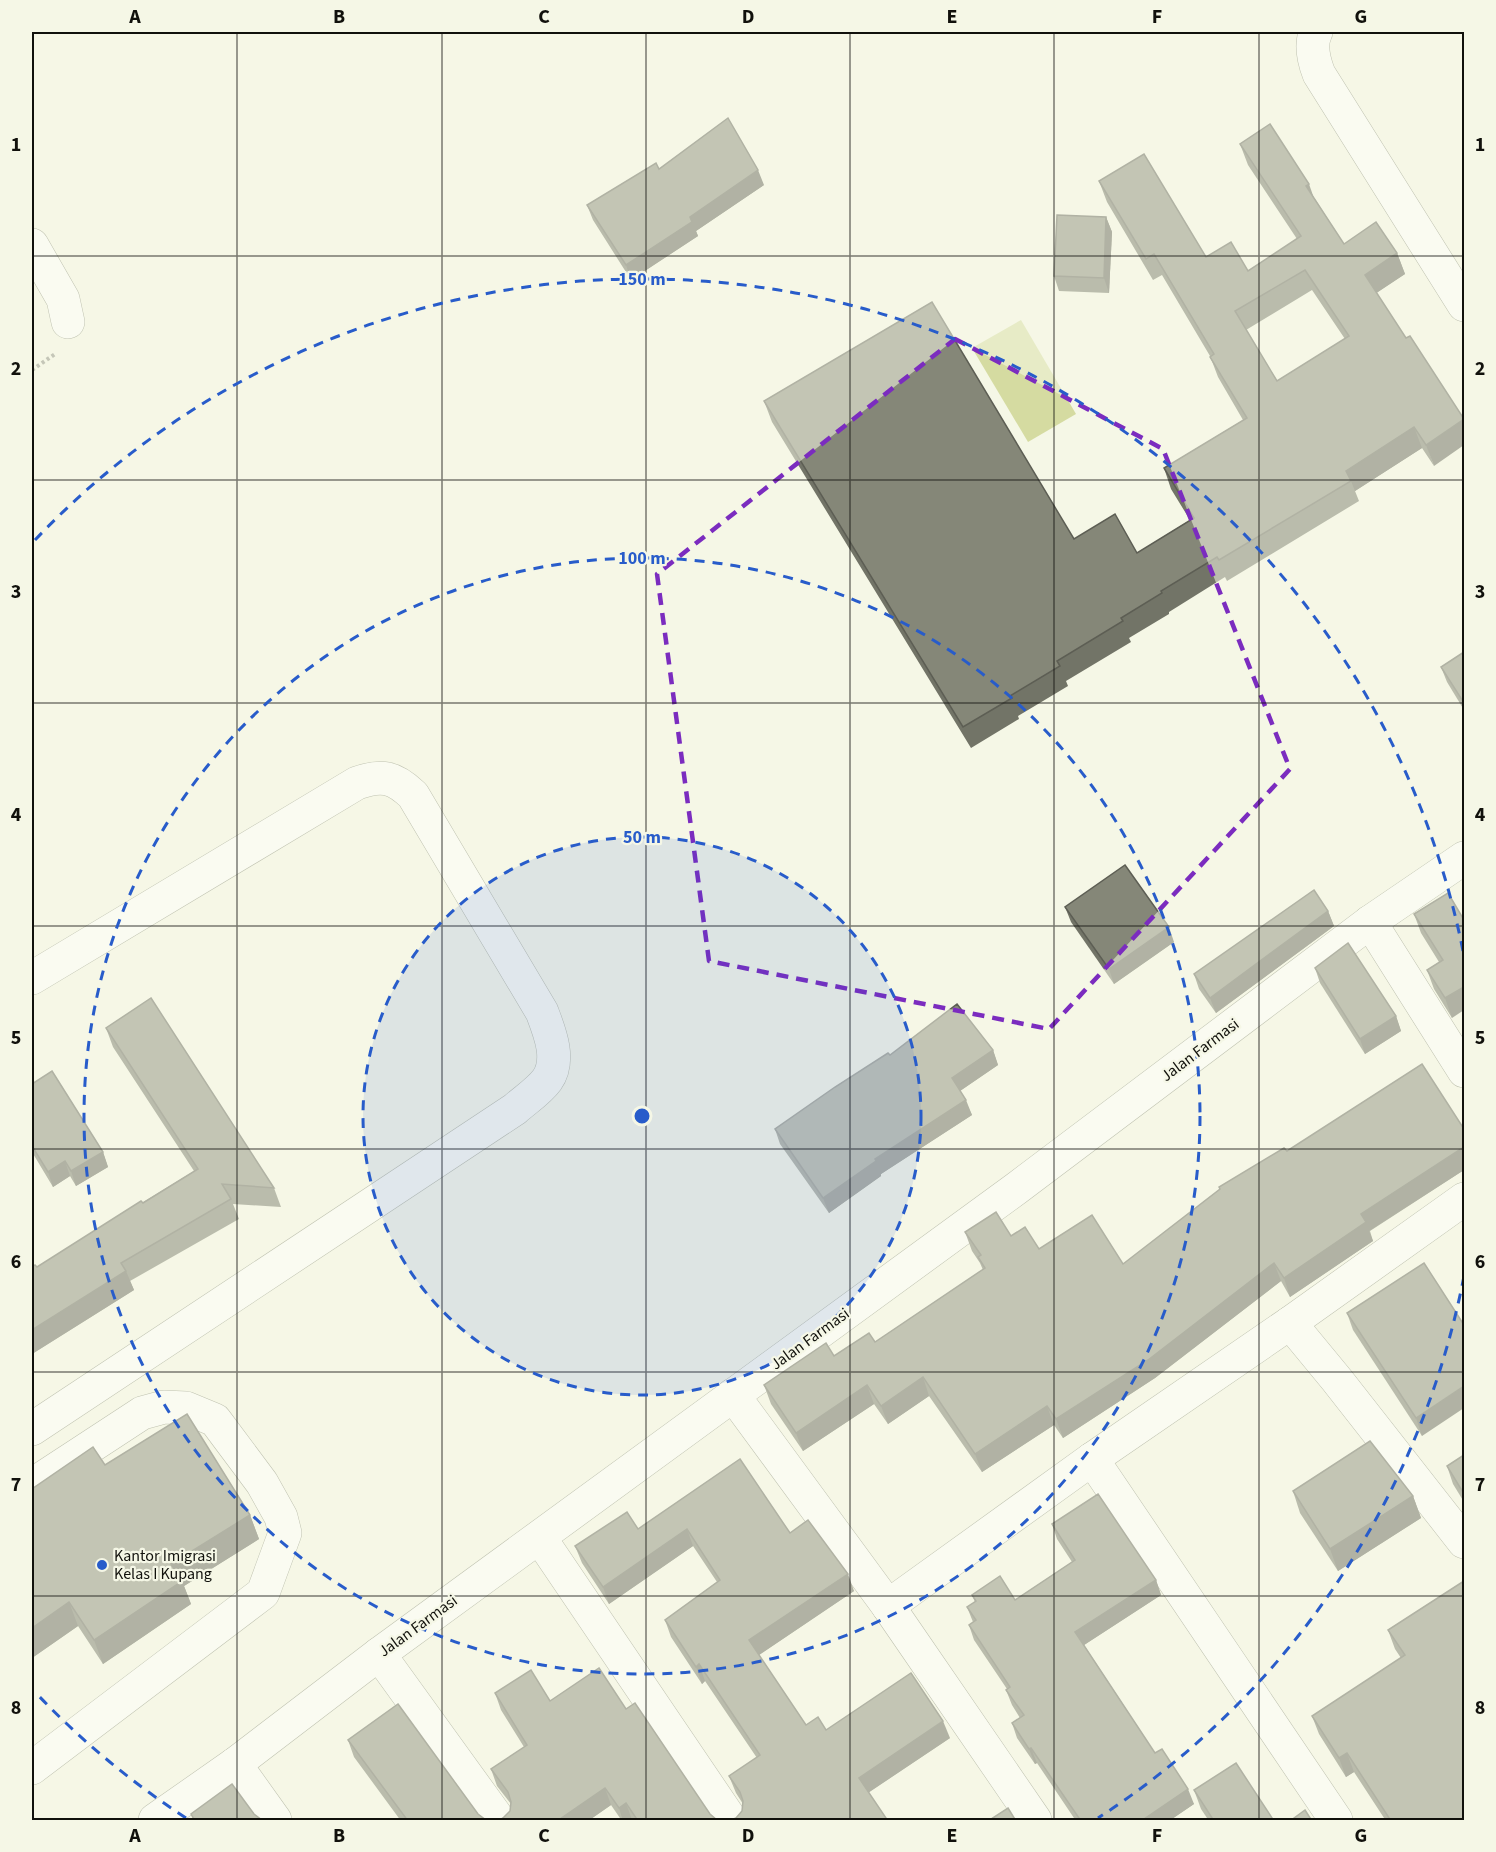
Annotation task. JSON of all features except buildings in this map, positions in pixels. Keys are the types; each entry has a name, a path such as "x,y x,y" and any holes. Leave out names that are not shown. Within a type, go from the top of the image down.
{"street":[{"path":"1316,32 1313,37 1314,62 1319,74 1464,305"},
{"path":"32,245 63,299 68,322"},
{"path":"32,978 357,783 371,778 389,779 400,783 413,795 542,1012 553,1041 553,1065 547,1080 515,1109 32,1428"},
{"name":"Jalan Farmasi","path":"155,1821 235,1764 379,1654 1017,1188 1370,922 1464,858"},
{"path":"1370,922 1464,1071"},
{"path":"888,1605 1092,1459 1290,1323 1464,1199"},
{"path":"1290,1323 1464,1542"},
{"path":"733,1395 888,1605 1035,1821"},
{"path":"32,1485 142,1413 164,1407 186,1408 215,1420 262,1483 281,1517 285,1533 263,1593 32,1768"},
{"path":"1092,1459 1336,1821"},
{"path":"540,1538 730,1821"},
{"path":"379,1654 499,1821"},
{"path":"235,1764 275,1821"}],"highlighted area":[{"path":"955,339 1163,449 1290,769 1049,1029 709,961 657,574"}],"green space":[{"path":"1021,320 1076,414 1028,442 972,348"}],"place":[{"name":"Kantor Imigrasi Kelas I Kupang","path":"102,1565"}]}
